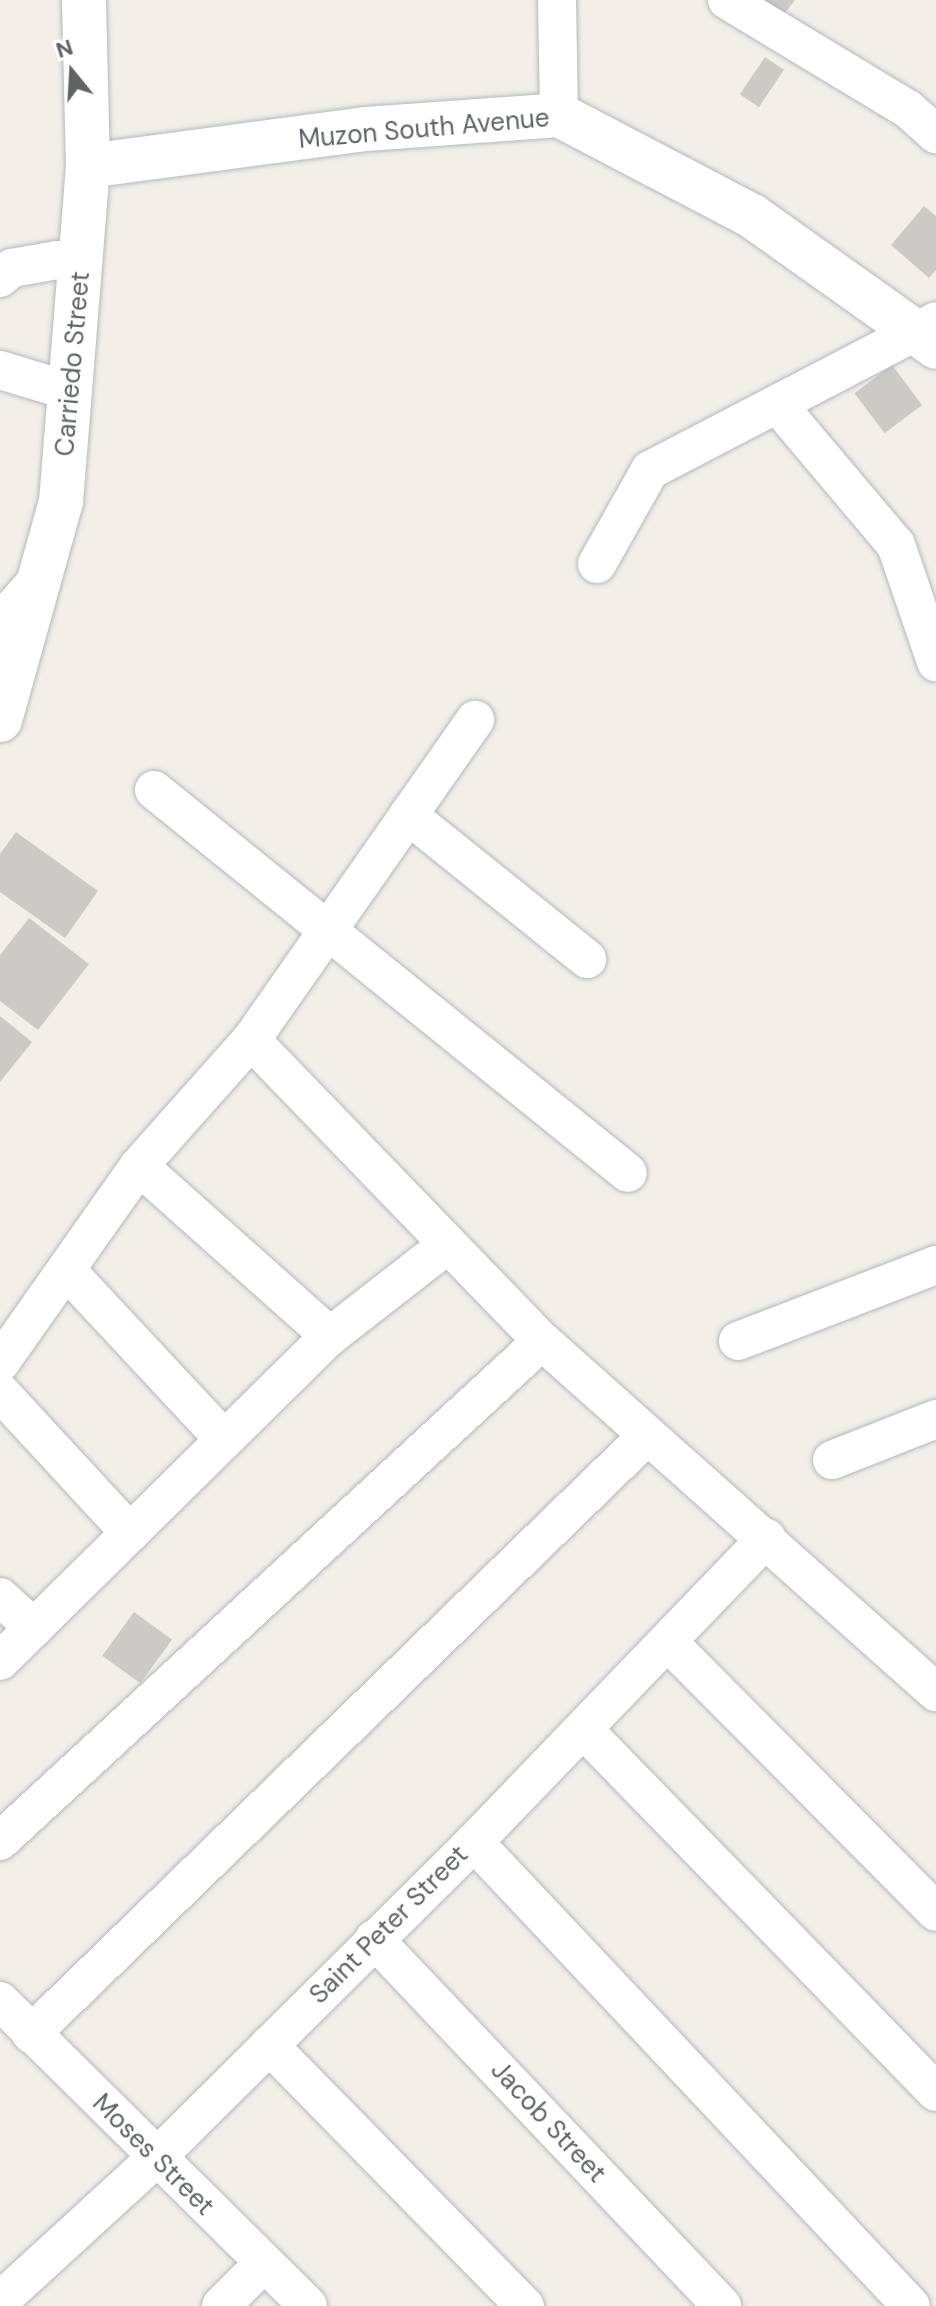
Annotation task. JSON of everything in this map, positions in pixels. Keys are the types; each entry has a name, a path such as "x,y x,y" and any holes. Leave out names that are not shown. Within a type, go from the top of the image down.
{"street":[{"name":"Carriedo Street","path":"0,720 45,570 61,502 83,264 88,166 84,0"},
{"path":"557,0 559,115"},
{"path":"727,0 908,109 936,134"},
{"name":"Muzon South Avenue","path":"88,166 366,129 559,115 752,216 931,333"},
{"path":"0,278 12,268 57,260 83,264"},
{"path":"597,564 650,470 931,333"},
{"path":"0,370 69,391"},
{"path":"778,405 896,545 936,662"},
{"path":"0,623 45,570"},
{"path":"0,1363 68,1272 139,1166 251,1040 475,720"},
{"path":"154,790 324,932 628,1173"},
{"path":"408,815 587,959"},
{"path":"251,1040 542,1341 646,1437 767,1538 936,1692"},
{"path":"139,1166 330,1336"},
{"path":"0,1661 330,1336 447,1245"},
{"path":"738,1341 936,1265"},
{"path":"68,1272 224,1439"},
{"path":"0,1841 542,1341"},
{"path":"0,1392 130,1533"},
{"path":"832,1460 936,1419"},
{"path":"31,2034 646,1437"},
{"name":"Saint Peter Street","path":"0,2301 156,2158 474,1842 767,1538"},
{"path":"0,1597 34,1628"},
{"path":"668,1642 936,1912"},
{"path":"583,1729 936,2092"},
{"path":"474,1842 911,2306"},
{"name":"Jacob Street","path":"374,1939 722,2306"},
{"name":"Moses Street","path":"0,2001 262,2265 308,2306"},
{"path":"269,2045 525,2306"},
{"path":"221,2306 262,2265"},
{"path":"924,2306 936,2292"}],"building":[{"path":"758,0 795,0 781,18"},
{"path":"765,57 784,70 759,107 740,94"},
{"path":"924,206 936,216 936,270 929,278 891,245"},
{"path":"892,365 922,405 885,433 854,393"},
{"path":"16,832 98,891 65,938 0,892 0,854"},
{"path":"29,918 89,964 38,1030 0,1001 0,955"},
{"path":"0,1016 32,1042 0,1082"},
{"path":"134,1612 172,1640 140,1683 102,1656"}]}
